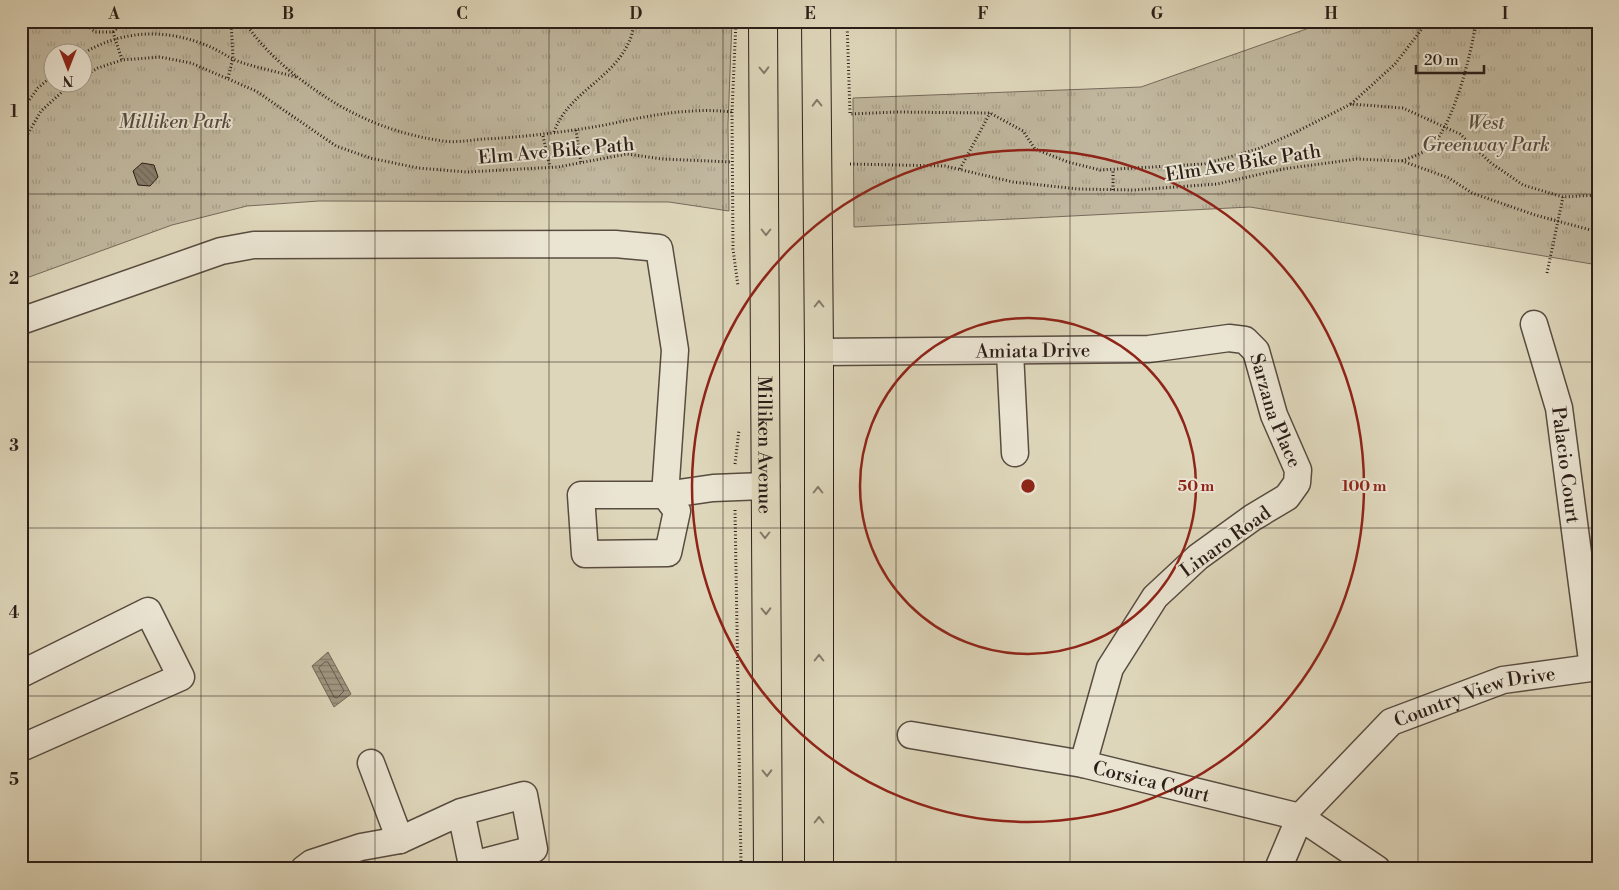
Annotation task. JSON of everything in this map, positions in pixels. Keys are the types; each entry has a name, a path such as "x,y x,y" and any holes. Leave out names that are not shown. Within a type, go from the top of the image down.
{"main road":[{"name":"Milliken Avenue","path":"763,21 766,230 768,869"},
{"path":"816,21 819,352 819,869"}],"street":[{"path":"21,322 222,251 254,245 615,244 659,248 674,350 665,495 713,488 766,486"},
{"name":"Palacio Court","path":"1534,324 1559,408 1595,667"},
{"name":"Amiata Drive","path":"819,352 1010,352 1149,349 1229,338 1245,340"},
{"name":"Sarzana Place","path":"1245,340 1256,351 1274,415 1298,470 1297,483"},
{"path":"1010,352 1014,453"},
{"name":"Linaro Road","path":"1083,764 1110,668 1156,597 1198,557 1252,518 1287,498 1297,483"},
{"path":"21,674 148,611 180,677 21,748"},
{"name":"Country View Drive","path":"1278,869 1300,817 1391,722 1503,680 1595,667"},
{"name":"Corsica Court","path":"910,735 1083,764 1300,817 1377,869"},
{"path":"371,763 400,840"},
{"path":"310,867 361,848 400,840 461,812"}],"path":[{"path":"82,21 95,32 113,32 125,21"},
{"path":"228,78 233,58 231,21"},
{"path":"244,21 256,40 299,78 358,116 408,135 445,142 543,136 554,132 576,130 667,112 714,110 732,112 736,21"},
{"path":"554,132 560,116 568,106 615,63 628,44 635,21"},
{"path":"847,21 850,114 897,112 990,113 1023,131 1035,149 1068,162 1100,170 1204,164 1258,149 1294,133 1351,104 1395,64 1428,21"},
{"path":"1402,161 1432,146 1444,127 1472,50 1476,21"},
{"path":"113,32 117,37 122,60"},
{"path":"92,49 117,37 147,33 173,34 203,44 238,62 299,78"},
{"name":"Elm Ave Bike Path","path":"92,71 122,60 160,57 191,63 256,91 336,146 370,158 418,168 467,172 550,167 626,154 662,159 732,162"},
{"path":"21,111 42,85"},
{"path":"21,146 41,111 62,92"},
{"path":"1351,104 1403,108 1460,134 1506,175 1523,185 1563,197 1598,195"},
{"path":"960,170 990,113"},
{"path":"576,130 581,162"},
{"path":"543,136 550,167"},
{"name":"Elm Ave Bike Path","path":"850,164 946,166 1013,182 1078,189 1113,190 1217,184 1283,169 1357,159 1402,161 1449,178 1472,193 1558,222 1598,232"},
{"path":"1113,170 1113,190"},
{"path":"1547,273 1563,197"}],"green space":[{"name":"Milliken Park","path":"30,21 732,21 728,124 729,211 669,202 319,201 247,206 172,225 21,280 21,45"},
{"name":"West Greenway Park","path":"1329,21 1598,21 1598,265 1250,207 854,227 853,98 1141,87"}],"water":[{"path":"328,652 351,694 334,707 312,666"}],"building":[{"path":"142,163 154,165 158,177 150,186 138,185 133,171"}]}
